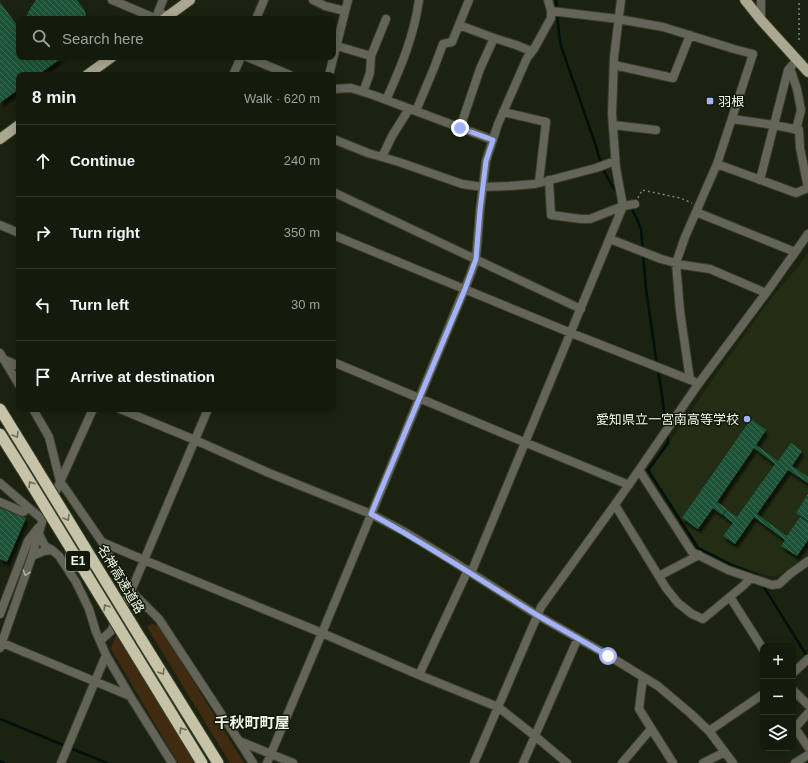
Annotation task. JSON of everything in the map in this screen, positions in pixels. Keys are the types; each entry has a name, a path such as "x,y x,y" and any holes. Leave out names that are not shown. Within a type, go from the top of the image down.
{"highway":[{"name":"名神高速道路","path":"0,409 218,763"},
{"name":"名神高速道路","path":"0,434 202,763"}],"main road":[{"path":"169,16 190,0"},
{"path":"745,0 793,64 808,72"},
{"path":"91,72 108,60"},
{"path":"0,139 16,127"}],"street":[{"path":"112,0 150,16"},
{"path":"162,0 158,12 163,16"},
{"path":"257,16 264,0"},
{"path":"313,0 325,6 345,11"},
{"path":"336,50 348,0"},
{"path":"386,100 407,51 419,0"},
{"path":"382,157 392,136 412,110 434,68 443,44 452,42 469,0"},
{"path":"267,763 465,289 476,259 486,161 503,112 528,58 551,18 548,0"},
{"path":"419,675 470,572 623,206 615,161 612,114 614,65 621,0"},
{"path":"761,0 761,20"},
{"path":"551,11 618,19 663,27 753,54 717,164 685,237 676,263 680,311 690,380"},
{"path":"363,92 370,73 371,56 386,18"},
{"path":"459,25 532,52"},
{"path":"614,65 673,78 690,35"},
{"path":"460,128 480,70 494,38"},
{"path":"337,46 371,56"},
{"path":"234,72 240,60"},
{"path":"254,60 283,72"},
{"path":"330,72 333,60"},
{"path":"760,180 784,82 788,70 793,64"},
{"path":"717,164 796,193 808,188 798,130 796,130 801,110 793,64"},
{"path":"336,89 351,88 493,140"},
{"path":"503,112 546,122 539,182"},
{"path":"732,119 774,125 796,130"},
{"path":"613,125 656,130"},
{"path":"336,140 368,153 462,184 483,187 510,186 539,182 596,168 615,161"},
{"path":"549,180 551,215 590,219 623,206 635,204"},
{"path":"336,193 581,309"},
{"path":"697,209 795,252"},
{"path":"0,225 16,232"},
{"path":"474,763 541,607 615,506 699,383 808,234"},
{"path":"336,236 571,333 699,383"},
{"path":"610,239 661,259 710,269 766,293"},
{"path":"1,358 16,365"},
{"path":"1,358 16,380"},
{"path":"336,363 629,485"},
{"path":"35,412 49,437 60,481 102,542 122,582 159,619 253,763"},
{"path":"0,614 28,542 42,521 92,412"},
{"path":"127,412 269,473 371,514 406,532 538,615 643,677 663,691 690,713 709,732 733,763"},
{"path":"100,641 111,631 131,591 207,412"},
{"path":"639,470 692,552 728,570 772,585 779,584 790,574 807,566"},
{"path":"0,483 42,521"},
{"path":"0,502 23,512 28,508"},
{"path":"615,506 659,576 678,603 692,614 703,619 751,578"},
{"path":"42,521 32,556 1,644 130,696"},
{"path":"39,534 45,546 59,556 76,582 89,609 106,654 130,696 172,763"},
{"path":"102,542 498,707 566,763"},
{"path":"32,556 44,551 52,550"},
{"path":"659,576 699,555"},
{"path":"730,597 760,644"},
{"path":"523,763 578,638"},
{"path":"61,763 106,654"},
{"path":"796,670 808,659"},
{"path":"643,677 639,709 673,763"},
{"path":"796,693 808,705"},
{"path":"709,732 760,696"},
{"path":"808,713 796,728 808,747"},
{"path":"622,763 651,729"},
{"path":"239,741 293,763"},
{"path":"703,763 725,752"},
{"path":"795,763 808,755"}],"path":[{"path":"799,40 800,0"},
{"path":"635,204 642,190 680,198 697,209"}],"shaded area":[{"name":"愛知県立一宮南高等学校","path":"808,252 808,555 781,574 772,577 730,563 699,547 649,472 722,366 772,297 798,267"},
{"path":"152,624 159,626 244,763 230,763 147,627"},
{"path":"116,635 195,763 178,763 111,649"}],"building":[{"path":"36,0 77,0 85,11 86,16 27,16"},
{"path":"0,2 16,24 16,60 59,60 42,72 16,72 16,91 0,103"},
{"path":"751,419 766,430 756,445 778,461 791,443 802,451 792,466 808,477 808,483 788,470 757,514 787,536 800,517 808,522 808,540 797,556 781,546 785,540 754,517 735,544 723,536 733,523 723,515 727,510 737,517 775,464 754,448 717,502 727,509 722,515 713,508 698,529 682,518"},
{"path":"808,494 808,521 796,513"},
{"path":"0,508 26,518 7,562 0,559"}],"waterway":[{"path":"556,0 561,46 602,165 610,182 617,192"},
{"path":"630,206 641,229 646,289 666,427"},
{"path":"667,434 668,443 648,470 698,548 756,575 758,578"},
{"path":"762,584 807,656"},
{"path":"0,719 63,745"},
{"path":"70,748 107,763"},
{"path":"0,761 4,763"}],"place":[{"name":"羽根","path":"710,101"},
{"name":"愛知県立一宮南高等学校","path":"747,419"}],"district":[{"name":"千秋町町屋","path":"252,722"}],"route":[{"path":"460,128 493,140 486,161 476,259 465,289 371,514 406,532 538,615 608,656"}]}
